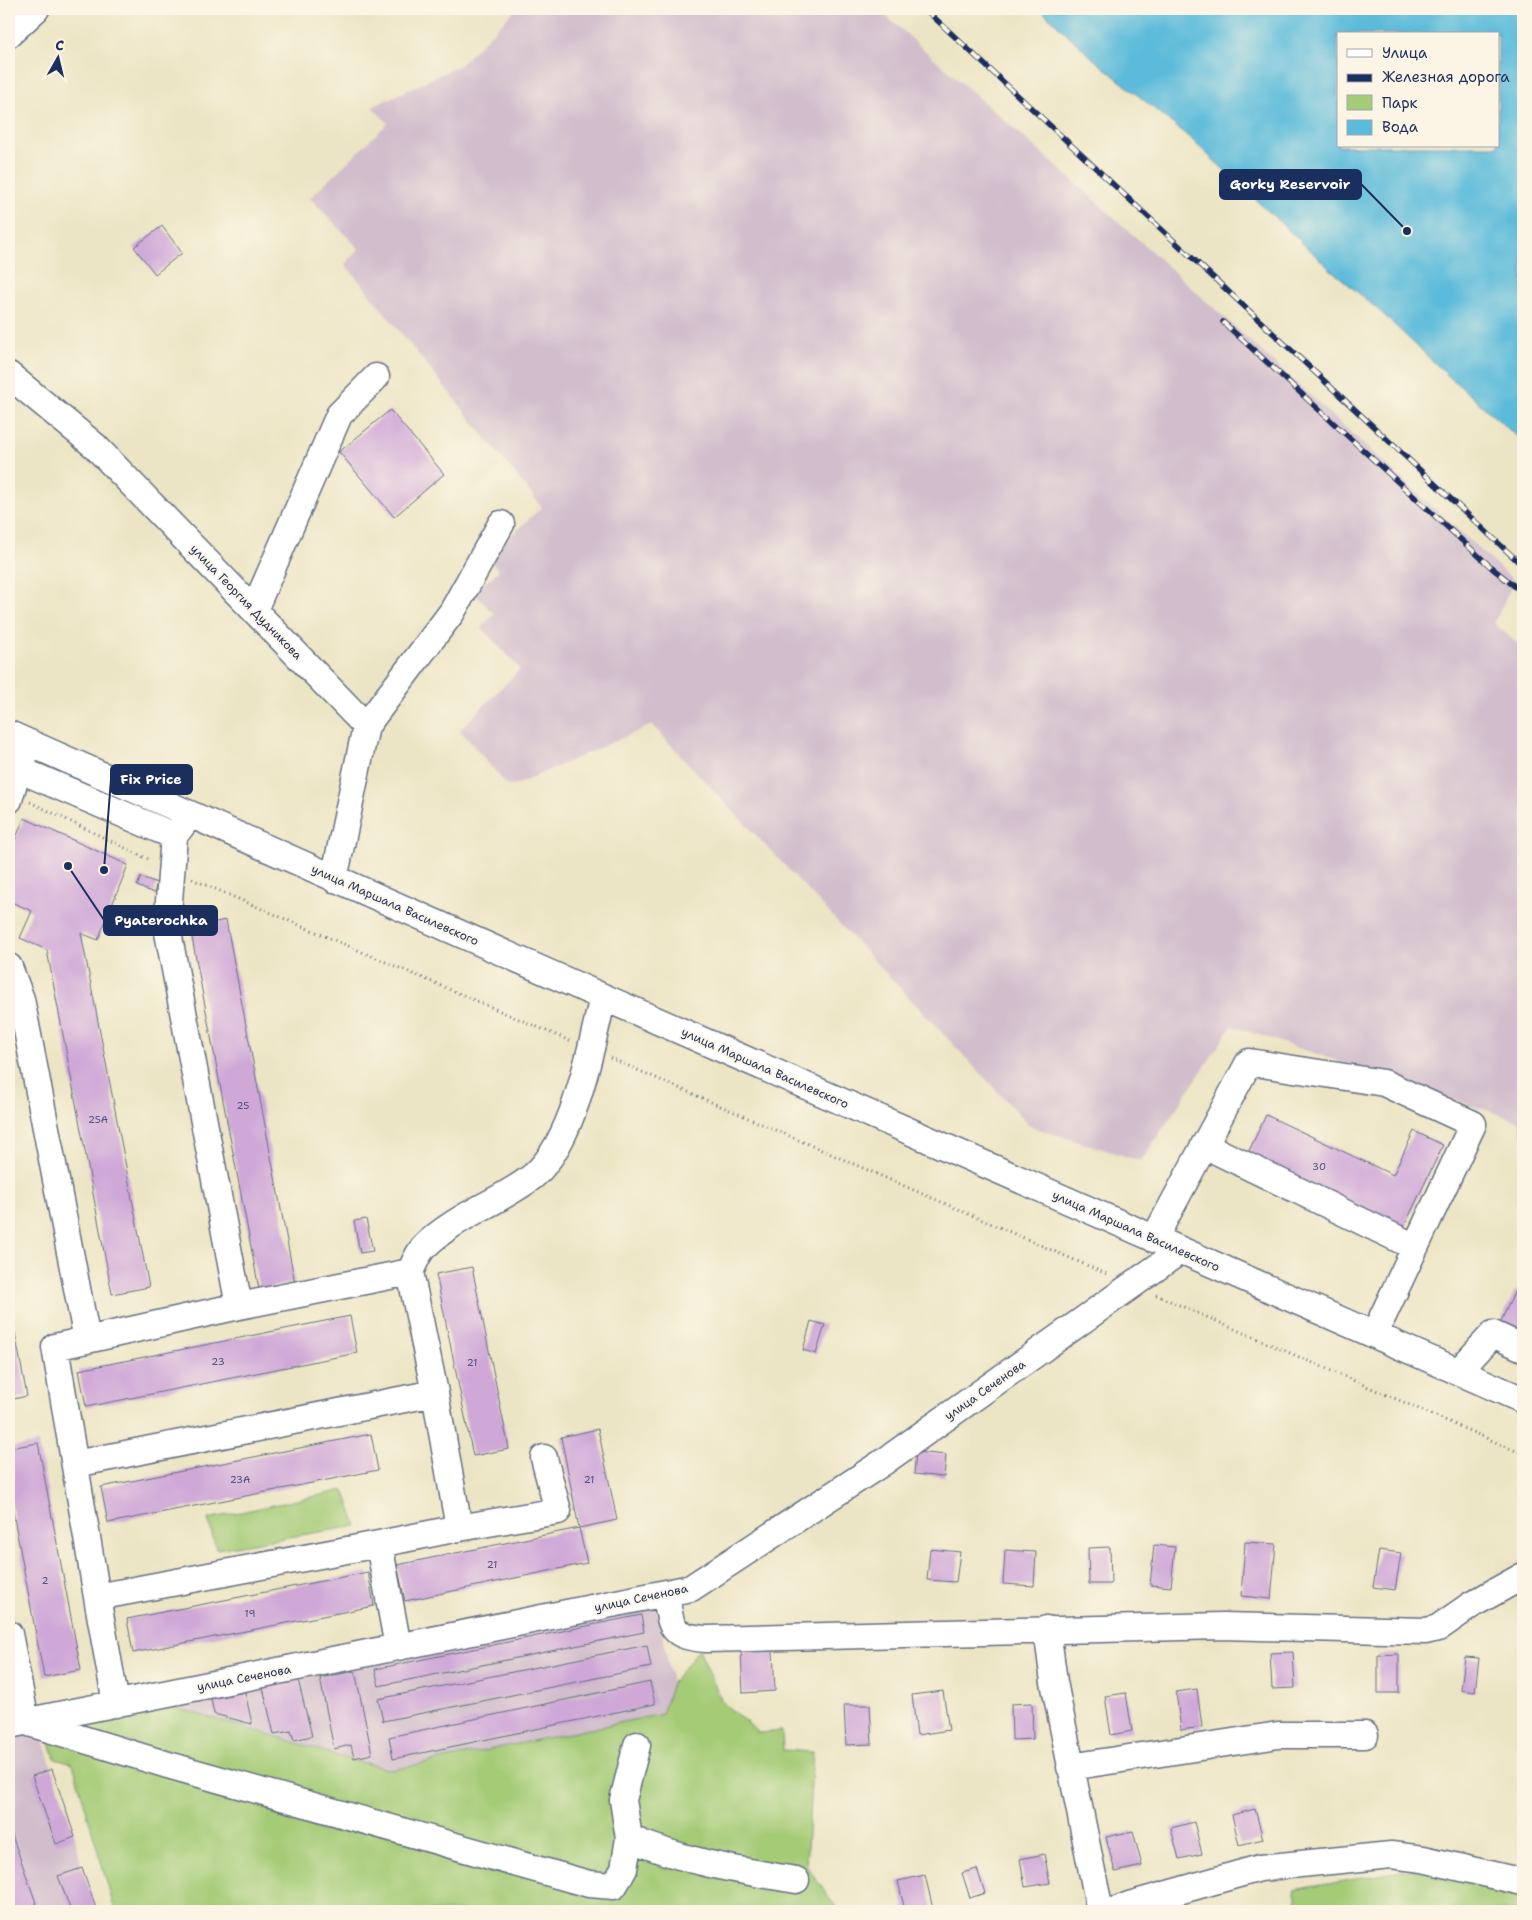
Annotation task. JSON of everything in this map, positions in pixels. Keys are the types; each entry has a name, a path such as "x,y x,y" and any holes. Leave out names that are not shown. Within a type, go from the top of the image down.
{"street":[{"path":"9,34 36,9"},
{"name":"улица Георгия Дудникова","path":"9,375 95,446 366,726"},
{"path":"254,610 338,416 376,377"},
{"path":"334,878 366,726 452,612 501,524"},
{"path":"20,739 13,787 174,836"},
{"name":"улица Маршала Василевского","path":"20,739 1180,1251 1523,1400"},
{"path":"191,815 174,836 167,927 239,1306"},
{"path":"9,967 21,999 87,1340"},
{"path":"459,1528 410,1272 424,1246 454,1222 529,1180 553,1154 569,1121 603,997"},
{"path":"1154,1239 1248,1062 1384,1082 1473,1124 1374,1335"},
{"path":"1204,1146 1416,1247"},
{"name":"улица Сеченова","path":"17,1724 691,1588 885,1461 1180,1251"},
{"path":"116,1704 55,1347 239,1306 410,1272"},
{"path":"1458,1372 1493,1334 1523,1348"},
{"path":"75,1464 434,1393"},
{"path":"97,1597 558,1511 544,1458"},
{"path":"379,1544 398,1647"},
{"path":"666,1593 670,1624 680,1635 698,1639 1222,1626 1426,1631 1438,1628 1471,1605 1523,1576"},
{"path":"1047,1629 1054,1682 1100,1911"},
{"path":"9,1634 17,1724 589,1884 614,1886 624,1869 629,1838 623,1800 637,1745"},
{"path":"1070,1767 1278,1735 1365,1734"},
{"path":"629,1838 660,1851 710,1865 796,1880"},
{"path":"1114,1911 1128,1905 1260,1868 1391,1855 1424,1859 1523,1882"}],"path":[{"path":"13,787 171,870 590,1049 1523,1454"}],"shaded area":[{"path":"516,9 878,9 1097,202 1523,589 1512,585 1494,623 1523,649 1523,1140 1519,1121 1232,1026 1141,1161 1031,1127 652,725 513,786 507,785 460,730 520,669 481,627 495,614 474,594 499,570 487,558 542,507 345,264 359,249 310,198 388,123 372,107 460,65"},
{"path":"657,1606 672,1683 662,1714 392,1770 341,1757 162,1704"},
{"path":"39,1728 97,1911 9,1911 9,1734"}],"green space":[{"path":"344,1490 357,1526 216,1549 208,1519"},
{"path":"699,1649 722,1702 759,1733 782,1731 783,1750 813,1752 806,1865 839,1911 115,1911 73,1764 55,1759 45,1725 162,1704 341,1757 392,1770 662,1714 672,1683"},
{"path":"1435,1865 1442,1878 1450,1880 1460,1872 1523,1890 1523,1911 1264,1911 1298,1903 1294,1890"}],"water":[{"path":"1040,9 1523,9 1523,442 1443,371 1382,313 1329,268 1190,138 1096,61"}],"building":[{"path":"162,226 182,253 155,274 134,247"},
{"path":"390,410 444,474 394,517 339,452"},
{"path":"24,818 128,865 98,940 81,933 149,1287 112,1294 47,950 20,938 32,911 9,901 9,855"},
{"path":"141,877 157,883 154,893 137,886"},
{"path":"226,920 295,1283 259,1289 190,927"},
{"path":"1266,1115 1393,1175 1414,1131 1443,1145 1402,1231 1246,1157"},
{"path":"366,1219 373,1251 360,1253 354,1221"},
{"path":"472,1267 509,1449 473,1456 436,1274"},
{"path":"1515,1291 1523,1294 1523,1334 1500,1323"},
{"path":"9,1308 27,1396 9,1400"},
{"path":"350,1316 357,1353 86,1407 79,1370"},
{"path":"811,1321 825,1325 816,1354 803,1350"},
{"path":"598,1429 617,1520 579,1528 561,1437"},
{"path":"371,1434 378,1470 108,1523 101,1487"},
{"path":"38,1443 81,1670 44,1677 9,1491 9,1448"},
{"path":"916,1452 946,1455 944,1477 914,1474"},
{"path":"579,1528 587,1563 405,1601 397,1565"},
{"path":"1245,1542 1276,1544 1271,1599 1241,1596"},
{"path":"1154,1545 1175,1547 1171,1587 1150,1585"},
{"path":"1110,1547 1111,1584 1089,1584 1088,1548"},
{"path":"930,1549 960,1552 956,1582 927,1580"},
{"path":"1005,1550 1036,1552 1034,1586 1003,1584"},
{"path":"1379,1550 1401,1553 1395,1590 1373,1587"},
{"path":"368,1572 374,1606 133,1653 127,1619"},
{"path":"641,1615 644,1632 379,1686 375,1669"},
{"path":"647,1645 651,1667 383,1721 378,1699"},
{"path":"773,1651 775,1691 743,1693 741,1652"},
{"path":"1293,1652 1295,1688 1272,1689 1270,1653"},
{"path":"1399,1654 1399,1693 1378,1693 1378,1655"},
{"path":"1465,1657 1479,1658 1475,1692 1461,1690"},
{"path":"355,1671 372,1754 354,1758 351,1745 334,1749 320,1678"},
{"path":"298,1680 312,1736 294,1740 291,1731 274,1734 263,1688"},
{"path":"650,1682 655,1704 393,1759 389,1737"},
{"path":"1197,1689 1202,1727 1181,1730 1176,1692"},
{"path":"943,1691 949,1730 917,1735 912,1695"},
{"path":"245,1692 252,1724 214,1714 211,1699"},
{"path":"1126,1693 1132,1731 1111,1735 1105,1696"},
{"path":"1032,1703 1033,1739 1012,1740 1011,1704"},
{"path":"844,1705 870,1705 872,1744 846,1745"},
{"path":"52,1769 75,1837 56,1844 32,1776"},
{"path":"1255,1809 1263,1839 1239,1845 1232,1815"},
{"path":"1194,1822 1202,1854 1179,1859 1171,1828"},
{"path":"9,1827 39,1911 9,1911"},
{"path":"1133,1831 1142,1866 1115,1872 1106,1837"},
{"path":"1044,1854 1050,1883 1025,1887 1020,1859"},
{"path":"82,1868 97,1911 71,1911 58,1876"},
{"path":"977,1869 985,1893 970,1898 962,1873"},
{"path":"925,1875 933,1909 905,1911 898,1881"}],"railway":[{"path":"925,9 1523,566"},
{"path":"1223,322 1492,568 1523,593"}],"place":[{"name":"Gorky Reservoir","path":"1407,231"},
{"name":"Pyaterochka","path":"68,866"},
{"name":"Fix Price","path":"104,870"}]}
